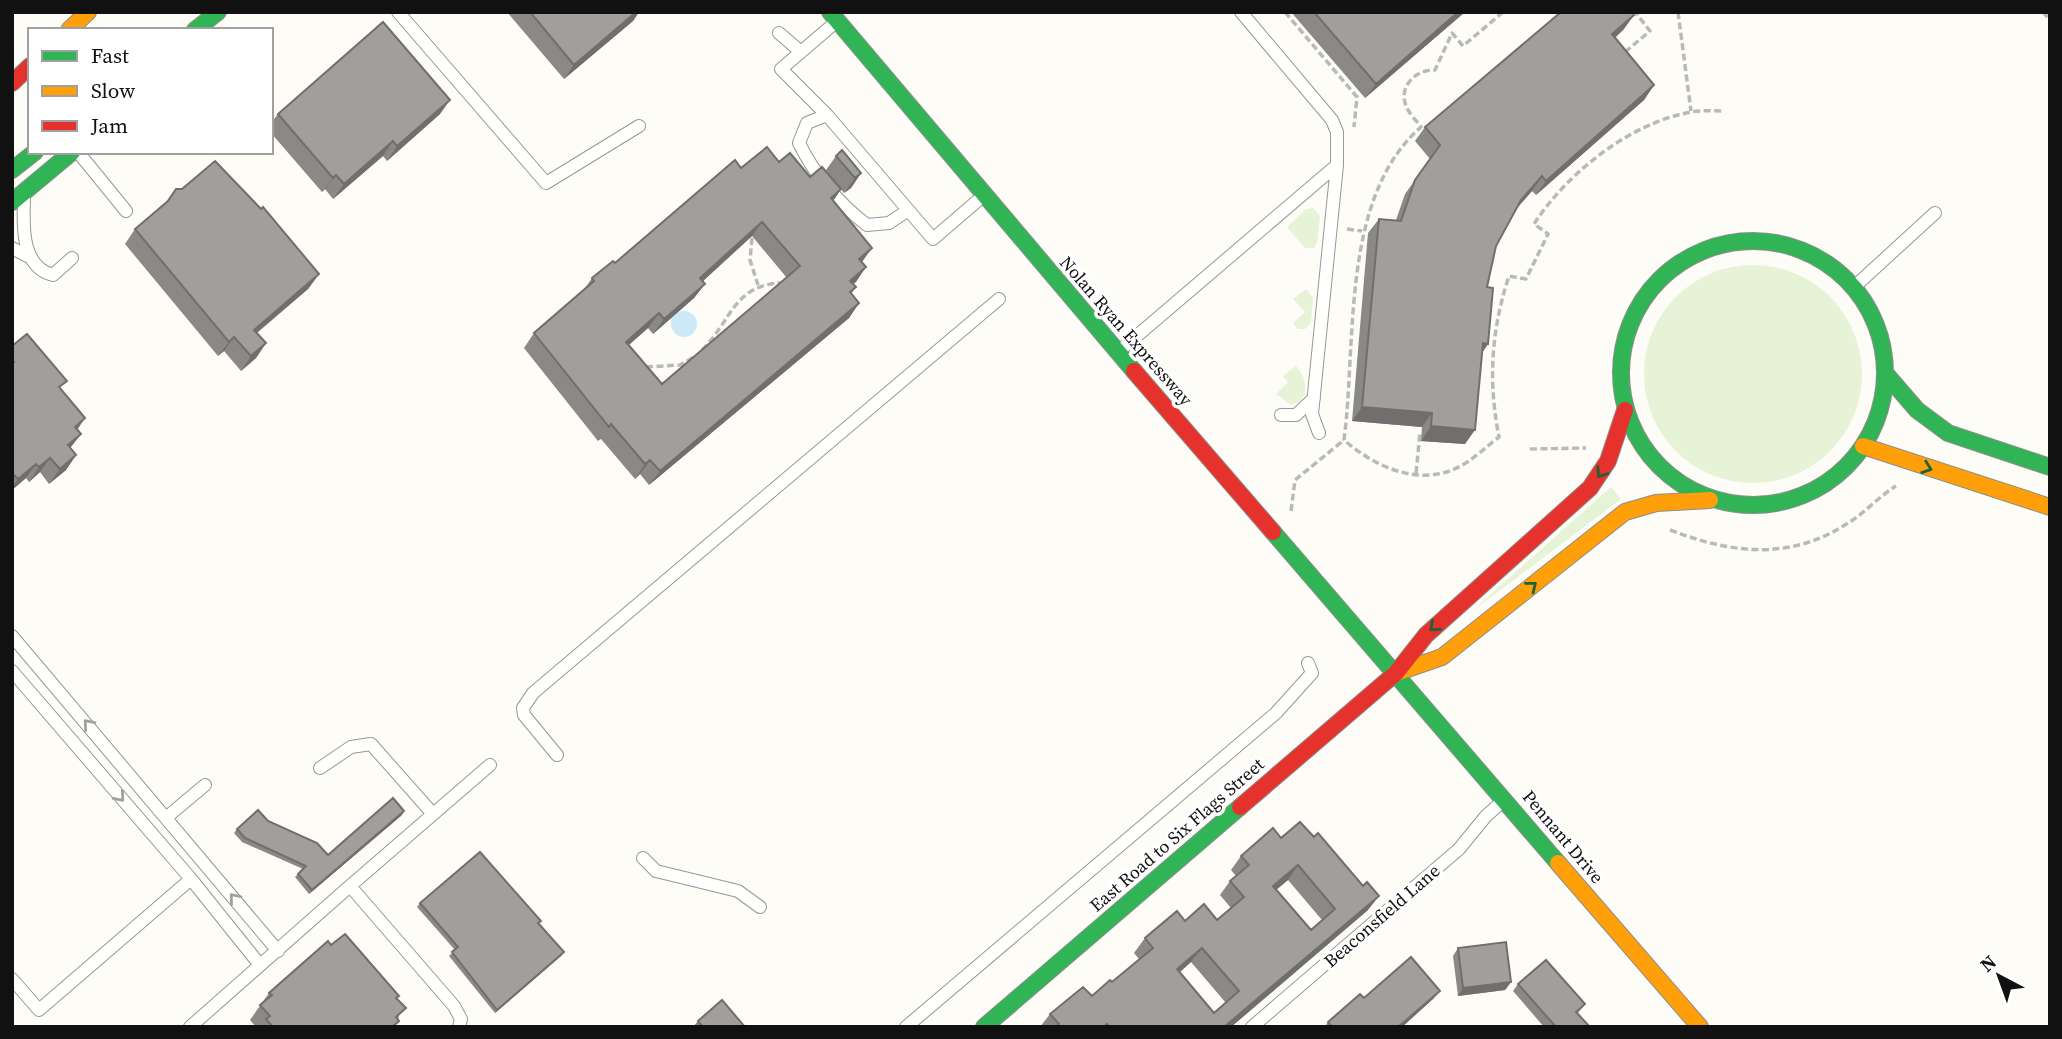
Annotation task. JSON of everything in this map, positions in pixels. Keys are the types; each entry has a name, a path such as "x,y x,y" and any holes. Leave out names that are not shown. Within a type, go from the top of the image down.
{"main road":[{"path":"71,28 88,12"},
{"path":"198,28 218,12"},
{"path":"210,28 226,12"},
{"name":"Nolan Ryan Expressway","path":"834,16 983,196 1396,673"},
{"path":"12,83 28,68"},
{"path":"12,170 32,154"},
{"path":"18,197 70,154"},
{"path":"1738,242 1781,244 1821,260 1853,288 1873,319 1880,336 1885,373 1879,411 1863,446 1834,477 1797,498 1756,506 1712,499 1675,481 1658,467 1644,450 1625,410 1621,364 1632,320 1658,282 1695,255 1738,242"},
{"path":"1885,373 1917,410 1940,429 2050,467"},
{"name":"East Road to Six Flags Street","path":"984,1027 1396,673 1426,635 1595,481 1608,461 1625,410"},
{"path":"1863,446 2050,507"},
{"name":"East Road to Six Flags Street","path":"1396,673 1442,657 1625,512 1656,503 1712,499"},
{"name":"Pennant Drive","path":"1396,673 1700,1027"}],"lane":[{"path":"398,12 546,183 639,126"},
{"path":"1241,12 1332,120 1337,132 1337,165 1312,414 1319,433"},
{"path":"834,16 801,52 781,69 827,115 933,239 983,196"},
{"path":"779,33 801,52"},
{"path":"827,115 807,123 799,143 809,163 854,215 867,225 888,223 907,211"},
{"path":"80,154 126,211"},
{"path":"1118,352 1337,165"},
{"path":"18,197 31,258 42,272 53,275 72,258"},
{"path":"1853,288 1935,213"},
{"path":"12,248 31,258"},
{"path":"557,755 524,715 523,708 533,693 999,299"},
{"path":"1281,415 1296,415 1314,398"},
{"path":"12,636 278,951"},
{"path":"906,1027 1276,713 1307,682 1312,673 1308,663"},
{"path":"12,671 191,879 260,965"},
{"path":"320,768 351,747 371,744 433,814"},
{"path":"190,1027 490,765"},
{"path":"167,817 205,785"},
{"name":"Beaconsfield Lane","path":"1252,1027 1460,849 1486,816 1506,799"},
{"path":"643,858 656,871 738,891 760,907"},
{"path":"12,979 39,1010 191,879"},
{"path":"350,886 456,1009 461,1019 459,1027"}],"path":[{"path":"1290,513 1295,480 1344,440 1362,231 1385,172 1395,155 1421,127 1406,107 1405,90 1409,80 1420,71 1435,70 1452,33 1463,46 1503,12"},
{"path":"1622,55 1650,32 1635,12"},
{"path":"1678,12 1691,112"},
{"path":"2043,12 2050,20"},
{"path":"1344,440 1370,462 1391,471 1431,475 1462,465 1499,437 1490,386 1497,319 1509,276 1526,279 1548,234 1534,224 1547,204 1573,176 1609,148 1656,125 1691,112 1724,111"},
{"path":"752,238 750,260 758,285"},
{"path":"646,367 680,365 690,359 711,341 733,307 758,285 791,285"},
{"path":"639,360 646,367 649,376"},
{"path":"1416,473 1420,433"},
{"path":"1530,449 1588,448"},
{"path":"1666,528 1718,547 1752,551 1786,548 1830,534 1900,484"}],"green space":[{"path":"1313,208 1320,216 1317,243 1314,248 1305,248 1287,227 1306,209"},
{"path":"1753,265 1795,274 1830,297 1853,332 1862,374 1853,416 1830,451 1795,474 1753,483 1711,474 1676,451 1653,416 1644,374 1653,332 1676,297 1711,274"},
{"path":"1306,289 1313,298 1311,323 1305,329 1298,329 1293,323 1305,312 1293,299"},
{"path":"1296,366 1305,383 1305,394 1291,405 1276,394 1288,382 1283,376"},
{"path":"1611,487 1621,499 1474,610 1482,602"}],"water":[{"path":"684,311 693,315 697,324 693,333 684,337 675,333 671,324 675,315"}],"building":[{"path":"530,12 636,12 574,65"},
{"path":"1314,12 1458,12 1376,84"},
{"path":"1561,12 1632,12 1634,15 1612,34 1654,85 1546,181 1542,176 1521,200 1496,246 1487,287 1493,288 1488,344 1483,343 1475,430 1431,426 1432,413 1362,407 1379,219 1401,221 1415,180 1440,145 1425,127"},
{"path":"383,22 450,100 397,146 393,141 344,184 336,175 333,178 278,114"},
{"path":"767,147 779,162 790,153 810,177 822,167 841,189 831,198 872,248 859,259 866,267 850,281 856,287 850,292 859,303 660,471 650,460 645,464 611,424 609,427 534,333 594,281 592,278 613,261 615,263 735,160 741,168","holes":["762,222 800,266 662,384 626,342 659,313 664,319 705,284 700,278"]},
{"path":"842,150 861,173 855,178 836,156"},
{"path":"215,161 261,209 263,207 319,274 254,330 266,343 251,356 234,337 229,342 135,229 168,201 176,189 182,189"},
{"path":"27,334 67,381 59,387 85,418 75,427 81,434 68,445 76,455 60,469 50,458 39,467 36,464 18,479 12,473 12,346"},
{"path":"393,798 404,811 312,890 298,874 306,866 245,838 237,829 258,810 268,821 317,843 328,855"},
{"path":"1300,822 1314,837 1318,833 1363,886 1367,882 1379,896 1224,1027 1110,1027 1107,1024 1104,1027 1056,1027 1059,1024 1050,1014 1083,987 1092,996 1110,980 1112,982 1153,948 1145,938 1177,911 1185,921 1204,904 1217,920 1244,897 1230,881 1249,865 1241,856 1273,828 1281,838","holes":["1298,865 1335,909 1311,930 1273,886","1202,948 1239,991 1214,1013 1177,969"]},
{"path":"480,852 541,921 538,923 564,952 497,1010 452,952 458,947 420,903"},
{"path":"345,934 399,996 396,998 406,1008 396,1017 399,1021 392,1027 273,1027 266,1019 270,1016 260,1005 272,995 269,993 328,941 331,945"},
{"path":"1506,942 1511,982 1463,988 1458,948"},
{"path":"1411,957 1440,991 1398,1027 1332,1027 1328,1022 1360,994 1364,998"},
{"path":"1546,960 1585,1004 1576,1012 1590,1027 1556,1027 1518,984"},
{"path":"722,1000 745,1027 703,1027 698,1021"}],"traffic: fast":[{"path":"198,28 218,12"},
{"path":"830,12 1134,371"},
{"path":"12,170 32,154"},
{"path":"12,202 70,154"},
{"path":"1753,241 1779,244 1803,251 1837,271 1855,289 1875,323 1882,347 1885,373 1882,399 1875,423 1855,457 1837,475 1803,495 1779,502 1753,505 1727,502 1703,495 1669,475 1651,457 1631,423 1624,399 1621,373 1624,347 1631,323 1651,289 1669,271 1703,251 1727,244 1753,241"},
{"path":"1885,373 1917,410 1948,433 2050,467"},
{"path":"1273,532 1558,863"},
{"path":"984,1027 1240,807"}],"traffic: slow":[{"path":"71,28 88,12"},
{"path":"1863,446 2050,507"},
{"path":"1396,673 1442,657 1625,512 1656,503 1710,500"},
{"path":"1558,863 1700,1027"}],"traffic: jam":[{"path":"12,83 28,68"},
{"path":"1134,371 1273,532"},
{"path":"1240,807 1396,673 1426,635 1590,488 1608,461 1625,410"}]}
